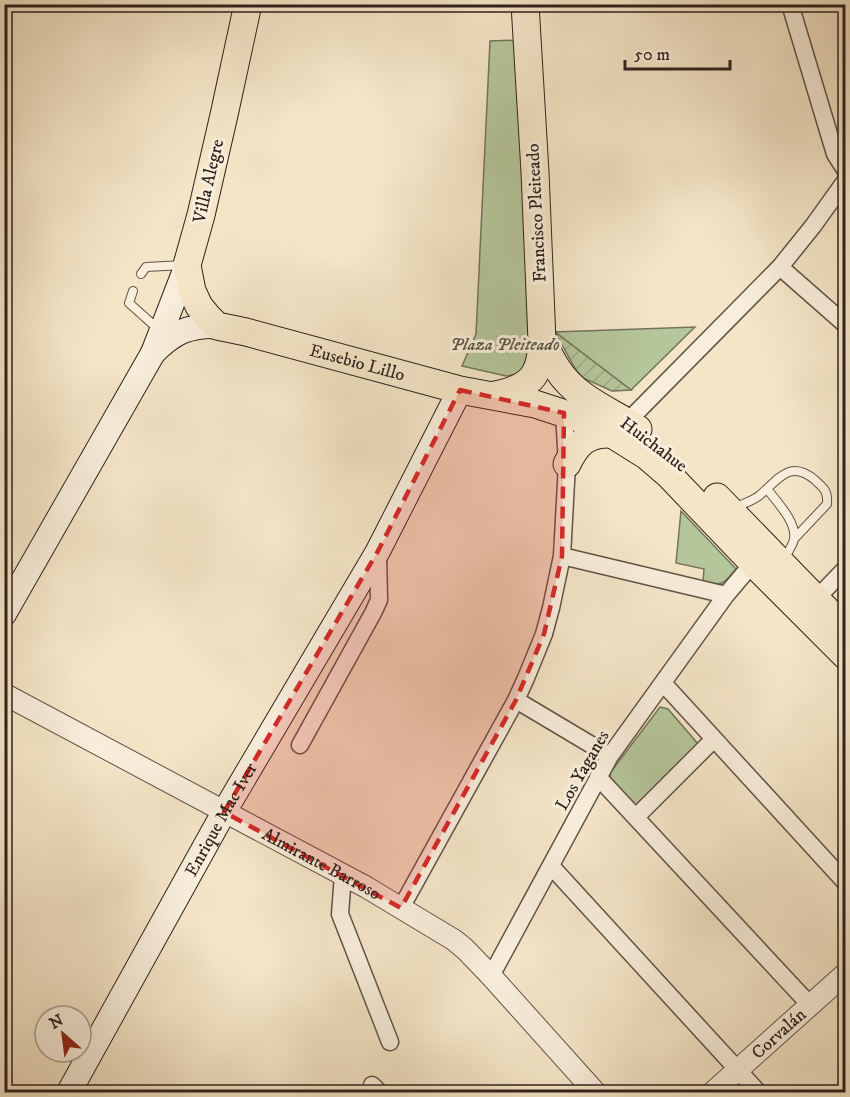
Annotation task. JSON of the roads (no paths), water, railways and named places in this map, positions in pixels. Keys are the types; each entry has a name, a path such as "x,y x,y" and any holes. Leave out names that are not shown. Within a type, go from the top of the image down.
{"main road":[{"name":"Villa Alegre","path":"4,614 157,342 187,265 211,171 248,4"},
{"name":"Francisco Pleiteado","path":"495,396 513,391 535,375 540,363 542,341 536,183 525,4"},
{"path":"187,265 192,291 199,306 217,326"},
{"name":"Villa Alegre","path":"157,342 191,328 217,326"},
{"name":"Eusebio Lillo","path":"217,326 460,390 535,404 564,413"},
{"name":"Huichahue","path":"542,341 568,383 619,428 637,449 816,598 846,630"},
{"name":"Enrique Mac Iver","path":"69,1092 224,813 378,551 460,390"},
{"name":"Huichahue","path":"564,413 619,428 667,450 729,510 846,656"},
{"path":"567,464 582,441 619,428"}],"street":[{"path":"790,4 835,154 846,171"},
{"path":"619,428 780,267 846,180"},
{"path":"780,267 846,325"},
{"path":"401,908 516,700 544,634 562,556 567,464 564,413"},
{"name":"Enrique Mac Iver","path":"300,745 373,613 378,600 378,551"},
{"path":"562,556 726,595 768,559"},
{"path":"816,598 846,568"},
{"name":"Los Yaganes","path":"491,976 610,756 726,595"},
{"path":"663,683 846,883"},
{"name":"Almirante Barroso","path":"4,694 343,875 454,940 491,976 595,1092"},
{"path":"516,700 610,756"},
{"path":"636,817 714,739"},
{"path":"598,777 810,1005"},
{"path":"551,866 758,1092"},
{"path":"343,875 340,914 390,1042"},
{"name":"Corvalán","path":"713,1092 846,973"}],"lane":[{"path":"141,274 146,267 187,265"},
{"path":"133,291 129,303 157,342"},
{"path":"729,510 758,497 786,472 797,470 807,473 823,487 828,495 827,504 794,539 768,559"},
{"path":"767,489 787,515 794,539"}],"park label":[{"name":"Plaza Pleiteado","path":"505,344"}]}
